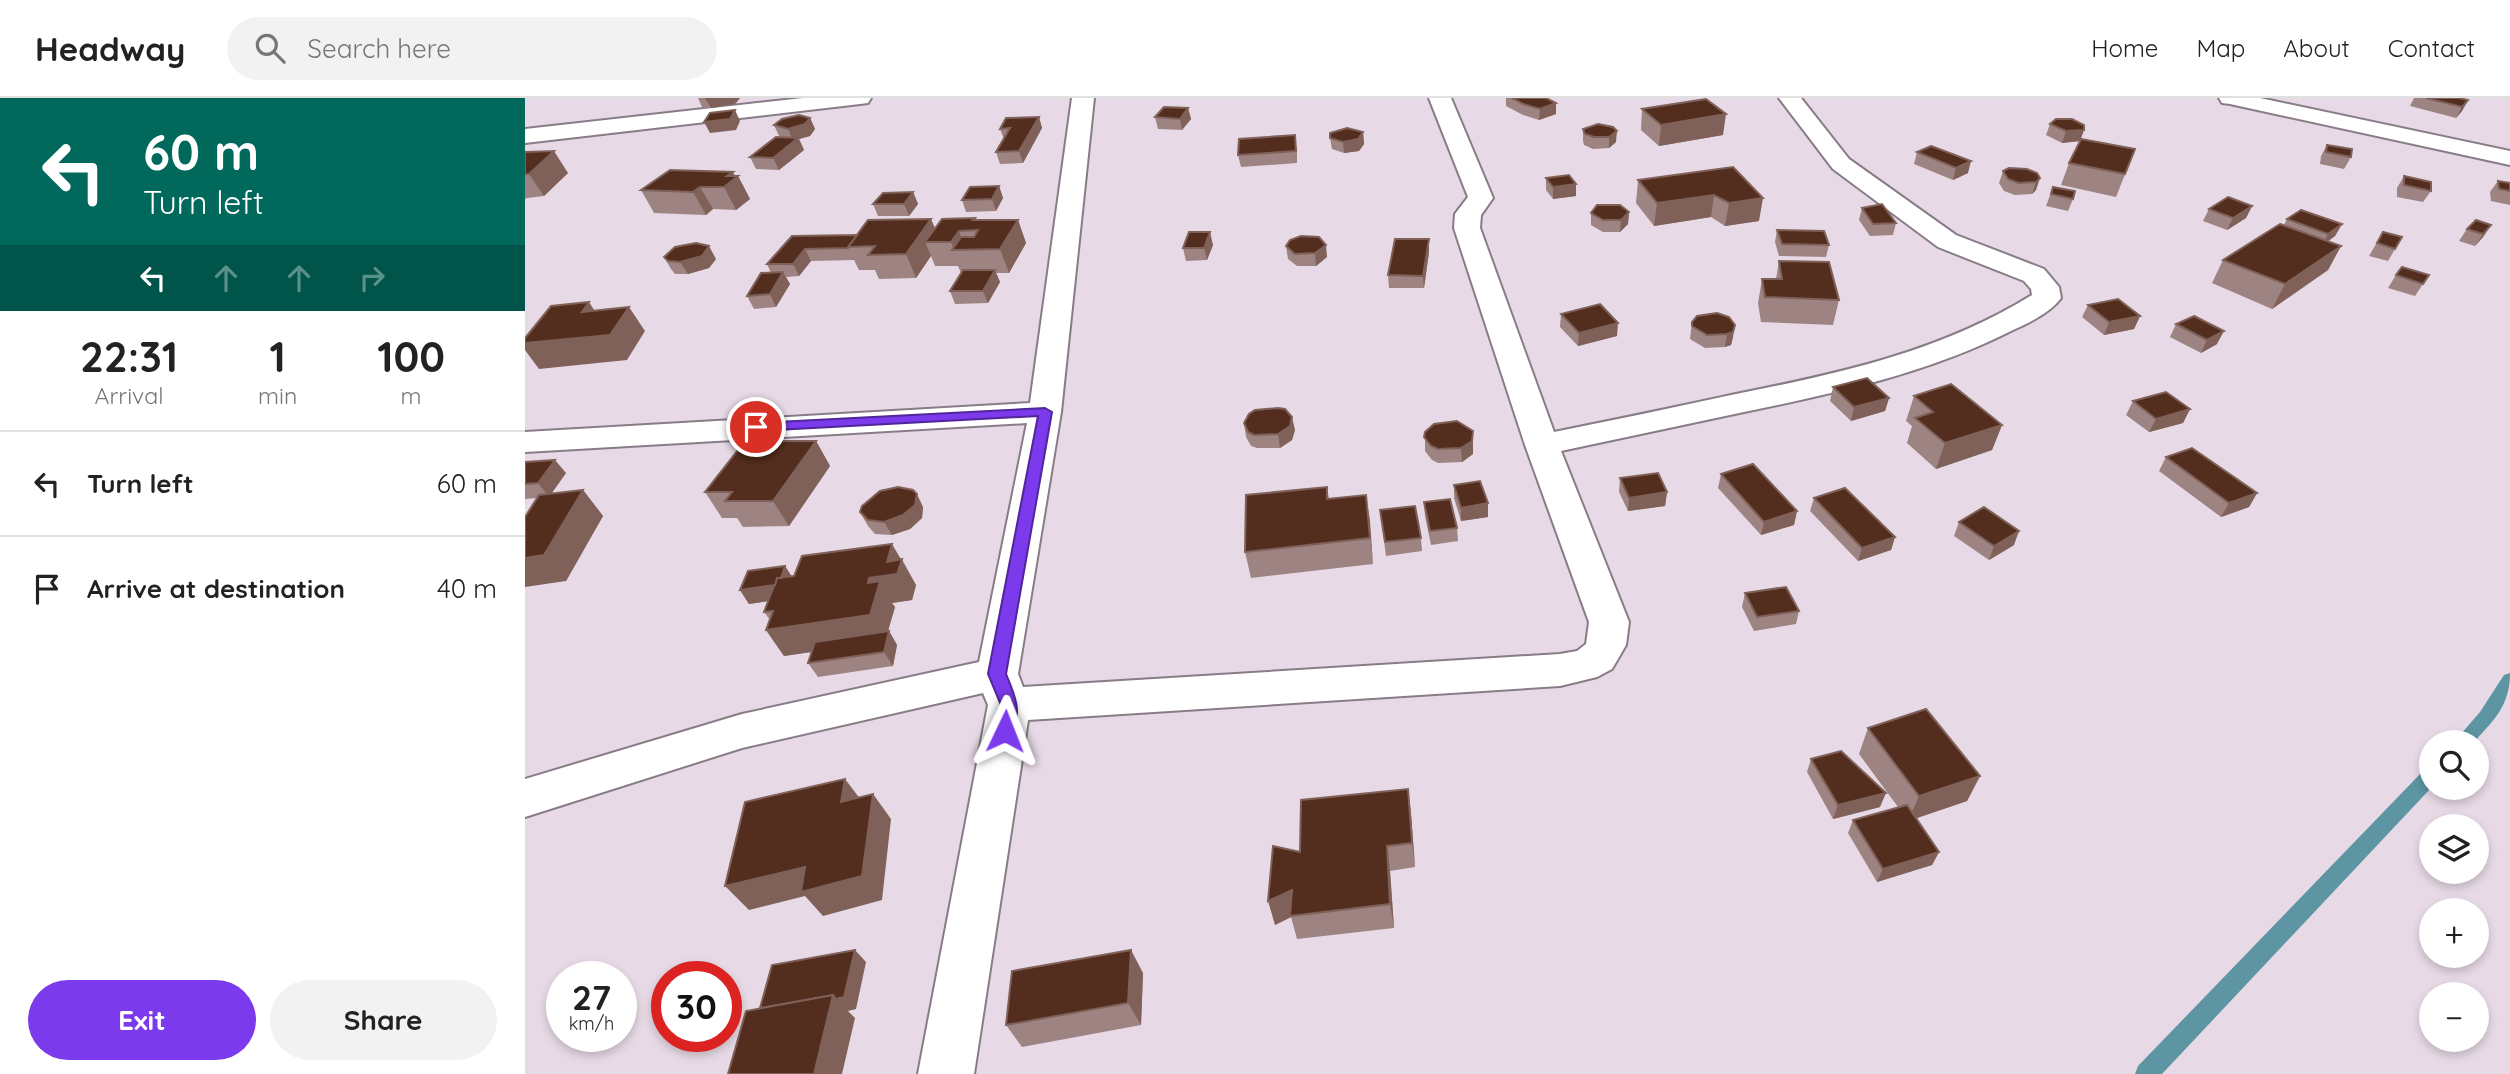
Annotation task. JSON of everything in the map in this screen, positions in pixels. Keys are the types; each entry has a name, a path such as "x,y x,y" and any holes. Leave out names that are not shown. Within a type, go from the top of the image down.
{"street":[{"path":"525,136 860,98"},
{"path":"946,1074 1045,412 1083,98"},
{"path":"525,799 742,731 1003,689 1560,670 1589,666 1603,655 1609,639 1609,622 1542,445 1467,228 1468,214 1481,198 1440,98"},
{"path":"1542,445 1819,387 1916,361 2024,314 2047,298 2045,287 2034,275 1947,241 1841,164 1790,98"},
{"path":"2230,98 2510,158"},
{"path":"525,442 1045,412"}],"building":[{"path":"1512,98 1546,98 1556,103 1540,109"},
{"path":"2426,98 2459,98 2468,100 2462,107"},
{"path":"1706,99 1726,114 1661,125 1642,109"},
{"path":"1164,107 1188,108 1180,119 1155,117"},
{"path":"735,110 730,119 704,122 710,113"},
{"path":"799,115 810,118 805,124 788,129 774,125 782,119"},
{"path":"1039,117 1019,151 996,152 1010,128 1000,129 1006,118"},
{"path":"2056,119 2072,119 2084,125 2084,130 2066,131 2050,124"},
{"path":"1598,124 1613,127 1617,131 1609,137 1585,134 1583,129"},
{"path":"1347,128 1363,132 1358,139 1343,142 1330,138 1330,133"},
{"path":"1295,135 1296,151 1238,155 1239,139"},
{"path":"776,137 798,138 773,158 750,157"},
{"path":"2081,139 2135,149 2125,174 2069,163"},
{"path":"2327,145 2352,149 2351,157 2326,152"},
{"path":"1931,146 1971,161 1956,168 1917,152"},
{"path":"554,151 529,174 525,174 525,152"},
{"path":"1733,167 1763,198 1729,203 1714,195 1657,203 1638,180"},
{"path":"2009,168 2027,169 2037,173 2040,178 2036,182 2019,183 2008,179 2003,171"},
{"path":"670,170 733,172 727,176 738,176 724,187 700,187 693,192 641,190"},
{"path":"1569,175 1576,184 1553,187 1546,178"},
{"path":"2404,176 2431,182 2431,191 2404,185"},
{"path":"2498,181 2510,183 2510,191 2499,189"},
{"path":"999,186 992,199 962,200 970,187"},
{"path":"2053,187 2075,191 2073,199 2051,194"},
{"path":"913,192 904,204 873,204 883,193"},
{"path":"2228,197 2252,206 2233,218 2209,209"},
{"path":"1882,204 1896,223 1873,224 1862,208"},
{"path":"1597,205 1620,205 1629,212 1621,220 1603,220 1591,213"},
{"path":"2301,210 2342,224 2328,234 2287,219"},
{"path":"975,218 973,220 1018,220 1000,249 952,250 961,237 974,237 978,230 959,231 951,242 925,242 942,219"},
{"path":"931,219 906,254 868,255 875,246 848,247 868,220"},
{"path":"2476,220 2491,225 2483,234 2467,229"},
{"path":"2280,224 2341,246 2285,284 2223,260"},
{"path":"1777,230 1824,231 1829,245 1782,244"},
{"path":"1189,232 1210,232 1204,248 1183,248"},
{"path":"2383,232 2402,237 2395,249 2377,243"},
{"path":"857,235 848,248 805,249 793,264 767,264 792,236"},
{"path":"1301,236 1319,237 1326,245 1315,253 1295,254 1286,246 1290,240"},
{"path":"1395,239 1429,239 1423,276 1388,275"},
{"path":"696,243 709,246 702,256 680,262 668,261 664,257 675,247"},
{"path":"1779,261 1829,262 1839,300 1765,297 1762,279 1782,279"},
{"path":"2402,267 2429,275 2423,284 2396,275"},
{"path":"963,270 995,270 983,291 950,291"},
{"path":"783,272 770,294 747,296 761,273"},
{"path":"2118,299 2140,316 2109,322 2088,305"},
{"path":"589,302 582,312 629,307 610,335 525,343 525,338 551,306"},
{"path":"1600,304 1618,323 1579,333 1561,314"},
{"path":"1717,313 1729,317 1735,325 1733,332 1707,335 1692,326 1697,316"},
{"path":"2194,316 2224,331 2207,340 2176,324"},
{"path":"1867,378 1889,398 1854,407 1833,387"},
{"path":"1951,384 2002,425 1945,443 1915,418 1933,412 1914,396"},
{"path":"2166,392 2190,409 2156,419 2133,401"},
{"path":"1285,409 1292,417 1290,426 1278,434 1254,435 1248,432 1244,423 1249,414 1255,410"},
{"path":"1457,421 1473,431 1472,441 1461,448 1438,449 1431,446 1424,437 1425,432 1434,424"},
{"path":"745,441 816,441 773,501 725,501 732,492 705,492"},
{"path":"2192,448 2257,493 2229,503 2166,457"},
{"path":"555,460 538,483 525,484 525,462"},
{"path":"1753,464 1797,511 1764,522 1721,474"},
{"path":"1658,473 1667,492 1629,498 1620,478"},
{"path":"1480,481 1488,503 1461,508 1454,485"},
{"path":"898,487 913,490 917,494 915,505 903,515 884,522 868,520 860,512 862,506 880,491"},
{"path":"1327,487 1327,499 1366,495 1370,538 1245,552 1246,495"},
{"path":"1845,488 1895,537 1862,548 1814,498"},
{"path":"583,490 544,555 525,558 525,517 539,495"},
{"path":"1450,499 1457,528 1430,531 1424,502"},
{"path":"1415,506 1421,538 1385,542 1380,510"},
{"path":"1984,507 2019,531 1994,546 1959,522"},
{"path":"892,544 887,562 902,559 897,574 869,578 868,583 880,581 870,615 766,630 773,611 764,612 777,578 794,576 802,556"},
{"path":"785,566 775,585 740,590 748,571"},
{"path":"1786,587 1799,611 1757,617 1745,593"},
{"path":"889,631 884,652 808,663 815,642"},
{"path":"1926,709 1980,776 1919,796 1868,728"},
{"path":"1841,751 1886,793 1838,805 1811,759"},
{"path":"845,779 841,802 873,794 862,876 801,892 805,867 725,886 745,802"},
{"path":"1408,789 1412,843 1387,846 1390,904 1290,916 1292,890 1268,901 1273,846 1300,852 1301,800"},
{"path":"1907,805 1939,852 1883,869 1853,820"},
{"path":"855,950 844,997 836,999 833,995 760,1008 772,965"},
{"path":"1131,950 1128,1003 1006,1025 1012,971"},
{"path":"833,995 814,1074 728,1074 734,1052 742,1052 742,1025 746,1011"}],"waterway":[{"path":"2474,730 2486,717 2510,680"},
{"path":"2146,1074 2419,788"}],"route":[{"path":"756,427 1045,412 997,674 1010,705 1005,731"}]}
